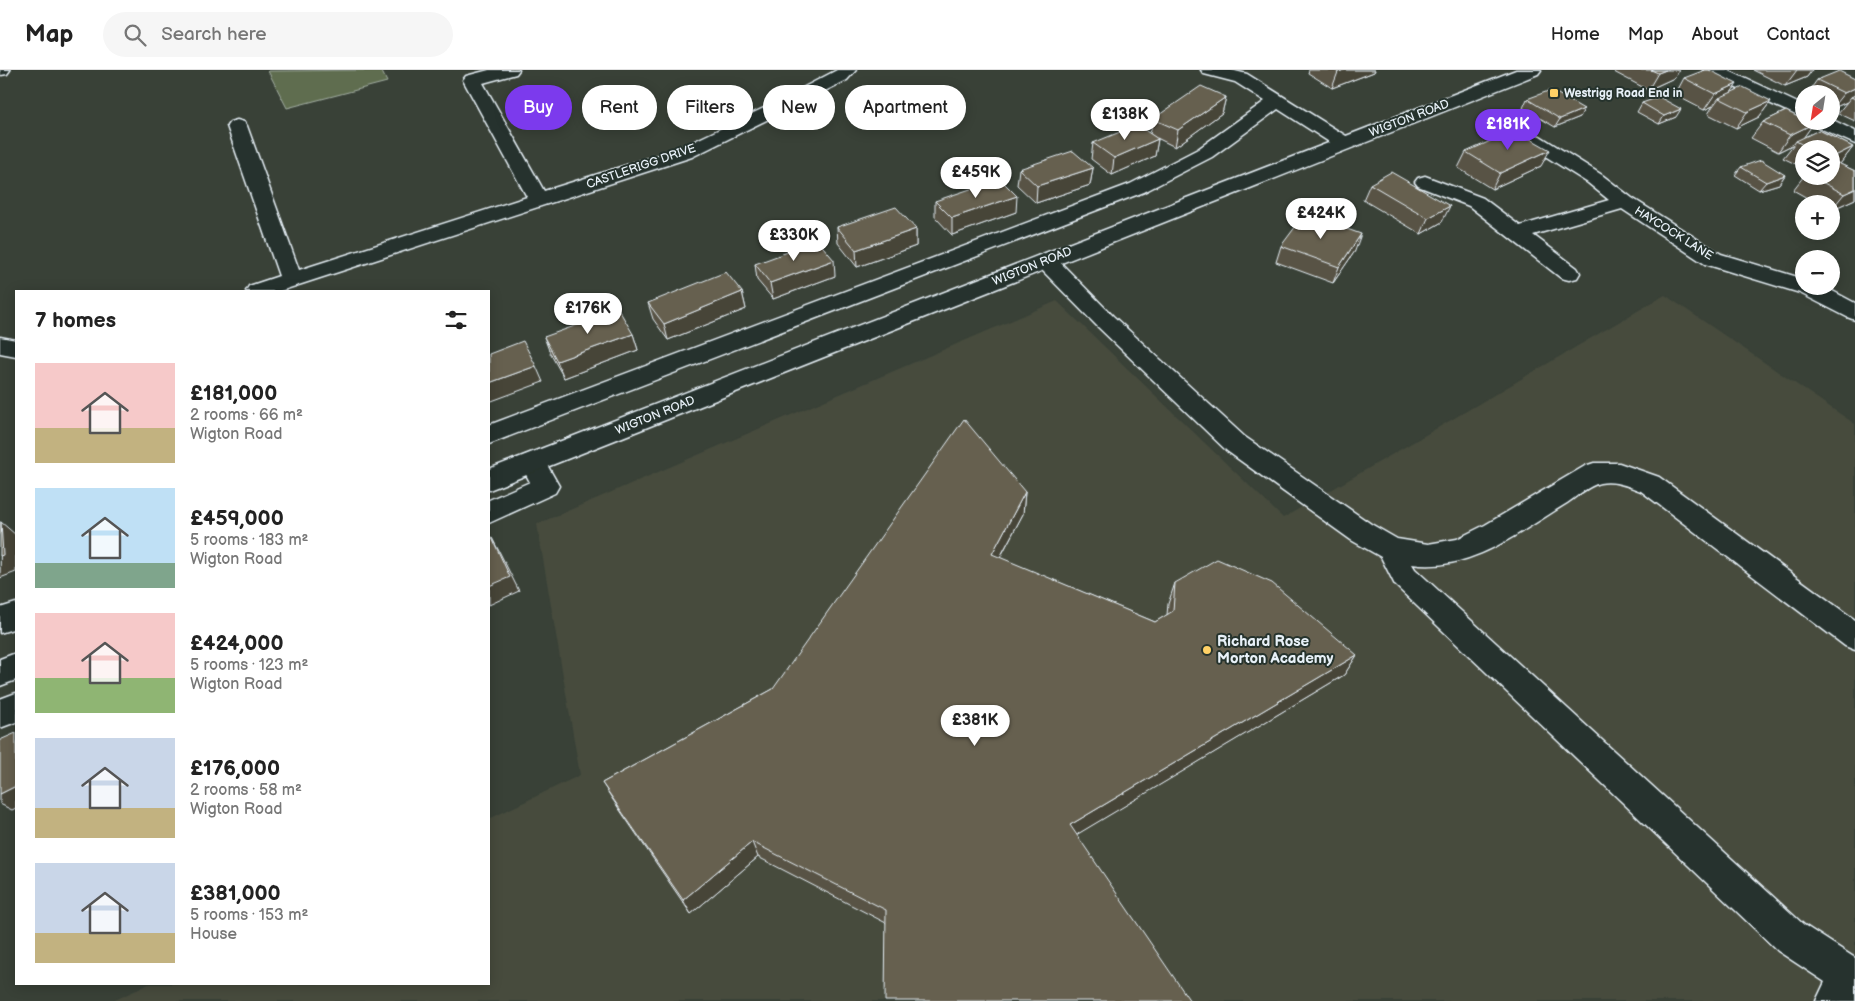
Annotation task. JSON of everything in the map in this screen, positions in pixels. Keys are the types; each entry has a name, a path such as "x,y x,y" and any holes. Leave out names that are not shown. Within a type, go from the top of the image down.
{"street":[{"path":"510,70 472,80 539,200"},
{"name":"CASTLERIGG DRIVE","path":"260,290 685,153 773,112 841,76 847,70"},
{"path":"1210,70 1245,74 1277,101 1344,143"},
{"name":"WIGTON ROAD","path":"490,480 1532,70"},
{"path":"1712,70 1795,109"},
{"path":"490,435 1138,188 1205,153 1277,101"},
{"path":"238,126 291,280"},
{"path":"1839,130 1855,138"},
{"path":"1533,140 1595,179 1625,202"},
{"path":"1425,182 1476,202 1569,273"},
{"name":"HAYCOCK LANE","path":"1518,233 1625,202 1713,259 1808,288 1855,312"},
{"path":"1046,261 1105,321 1236,444 1361,532 1391,549 1428,555 1462,549 1495,533 1594,473 1619,473 1650,484 1855,637"},
{"path":"0,345 15,348"},
{"path":"490,512 546,486 532,463"},
{"path":"1391,549 1405,577 1791,938 1846,984"},
{"path":"0,621 15,615"},
{"path":"0,673 15,666"},
{"path":"0,714 15,707"}],"shaded area":[{"name":"Richard Rose Morton Academy","path":"1665,295 1855,424 1855,1001 113,1001 147,985 490,985 490,819 580,775 537,524 1057,301 1283,518"}],"green space":[{"path":"381,70 387,82 287,108 268,71"}],"building":[{"path":"1651,70 1666,70 1658,73"},
{"path":"1709,70 1737,84 1715,94 1684,78"},
{"path":"1839,71 1855,79 1855,88 1844,93 1840,91 1840,85 1827,85 1817,80"},
{"path":"1201,86 1226,97 1178,130 1153,119"},
{"path":"1743,87 1771,101 1747,112 1719,98"},
{"path":"1551,90 1584,109 1560,119 1527,99"},
{"path":"1659,97 1681,109 1664,116 1642,103"},
{"path":"1786,111 1795,116 1795,130 1800,130 1790,135 1763,122"},
{"path":"1137,125 1158,139 1114,158 1093,143"},
{"path":"1515,130 1550,150 1500,173 1466,152"},
{"path":"1819,130 1839,140 1798,140"},
{"path":"1840,140 1853,147 1840,154"},
{"path":"1073,151 1093,168 1037,186 1019,169"},
{"path":"1761,160 1785,175 1766,182 1741,167"},
{"path":"1840,164 1855,171 1855,189 1844,194 1828,185 1840,185"},
{"path":"1391,172 1450,206 1428,218 1370,184"},
{"path":"1000,179 1017,196 952,218 935,201"},
{"path":"896,207 916,229 856,250 837,227"},
{"path":"1305,214 1361,234 1339,267 1281,246"},
{"path":"818,241 834,260 770,283 755,264"},
{"path":"726,272 742,292 664,324 648,303"},
{"path":"619,310 633,334 557,361 544,337"},
{"path":"523,341 536,366 490,383 490,354"},
{"path":"964,419 1025,492 992,554 1155,622 1173,611 1175,583 1217,559 1272,583 1357,655 1070,825 1190,1001 885,1001 886,910 752,842 683,900 602,783 773,689"},
{"path":"0,522 3,555 0,556"},
{"path":"492,538 510,577 490,586 490,539"},
{"path":"15,733 15,786 0,794 0,740"}],"place":[{"name":"Westrigg Road End in","path":"1554,93"},
{"name":"Richard Rose Morton Academy","path":"1207,650"}]}
